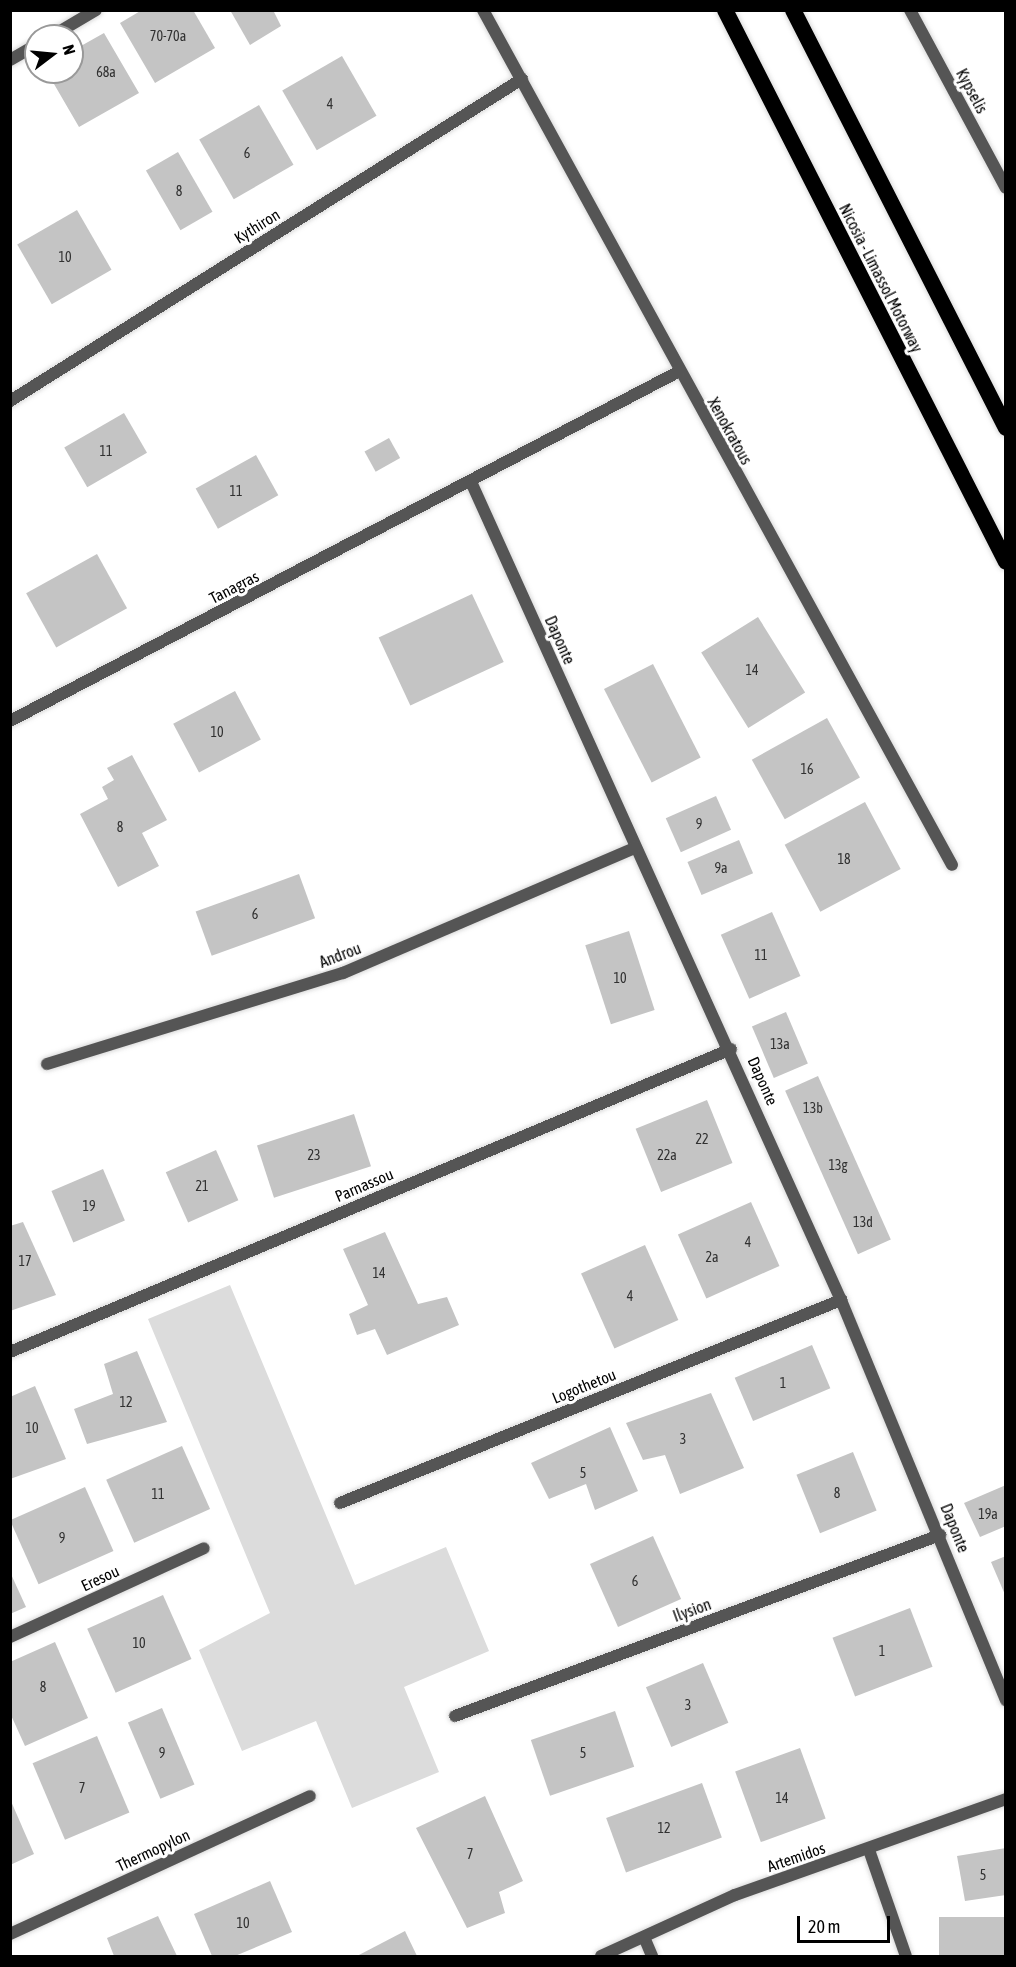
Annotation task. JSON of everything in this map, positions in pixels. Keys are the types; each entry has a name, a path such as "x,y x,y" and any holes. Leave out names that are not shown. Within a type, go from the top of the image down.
{"highway":[{"name":"Nicosia - Limassol Motorway","path":"724,10 1005,561"},
{"path":"793,10 1005,428"}],"street":[{"path":"72,24 96,10"},
{"name":"Xenokratous","path":"483,10 678,372 952,865"},
{"name":"Kypselis","path":"910,10 1005,188"},
{"path":"10,60 24,52"},
{"name":"Kythiron","path":"10,401 522,79"},
{"name":"Tanagras","path":"10,721 472,484 678,372"},
{"name":"Daponte","path":"472,484 634,848 731,1049 841,1300 940,1535 1005,1700"},
{"name":"Androu","path":"47,1064 343,974 634,848"},
{"name":"Parnassou","path":"10,1352 731,1049"},
{"name":"Logothetou","path":"340,1503 841,1300"},
{"name":"Ilysion","path":"455,1716 940,1535"},
{"name":"Eresou","path":"10,1637 204,1548"},
{"name":"Thermopylon","path":"10,1934 309,1796"},
{"name":"Artemidos","path":"601,1956 735,1895 869,1850 1005,1799"},
{"path":"869,1850 906,1956"},
{"path":"644,1937 652,1956"}],"shaded area":[{"path":"230,1285 355,1585 446,1547 489,1651 404,1687 439,1772 352,1808 316,1721 242,1751 199,1650 270,1613 148,1319"}],"building":[{"path":"142,10 193,10 215,48 155,83 120,23"},
{"path":"230,10 273,10 281,26 250,45"},
{"path":"104,33 139,93 79,127 54,84 84,84 84,44"},
{"path":"342,56 376,116 317,150 282,90"},
{"path":"259,105 294,165 234,199 199,140"},
{"path":"178,152 212,212 180,230 146,170"},
{"path":"77,210 112,270 52,304 17,244"},
{"path":"124,413 147,453 87,487 64,448"},
{"path":"389,438 400,458 376,472 365,452"},
{"path":"256,455 278,495 218,529 196,488"},
{"path":"97,554 127,608 56,647 26,593"},
{"path":"472,594 504,662 410,706 379,638"},
{"path":"758,617 805,692 748,728 701,653"},
{"path":"653,664 701,758 652,783 604,689"},
{"path":"235,691 261,740 199,772 173,724"},
{"path":"827,718 860,777 785,819 752,760"},
{"path":"132,755 167,820 142,833 159,866 118,887 80,814 108,799 102,787 114,780 107,768"},
{"path":"716,796 731,830 681,852 666,818"},
{"path":"865,802 901,869 820,912 785,845"},
{"path":"739,840 753,873 702,895 687,862"},
{"path":"299,874 315,918 212,956 196,912"},
{"path":"772,912 800,976 749,999 721,935"},
{"path":"629,931 655,1010 611,1024 585,945"},
{"path":"786,1012 808,1064 774,1078 752,1026"},
{"path":"818,1076 891,1240 858,1254 785,1091"},
{"path":"707,1100 732,1163 661,1192 636,1129"},
{"path":"354,1114 371,1166 274,1198 257,1146"},
{"path":"216,1150 238,1200 188,1223 166,1172"},
{"path":"103,1169 125,1221 73,1242 51,1191"},
{"path":"751,1202 779,1266 706,1298 678,1235"},
{"path":"23,1222 56,1295 10,1311 10,1226"},
{"path":"385,1232 418,1304 447,1297 459,1325 387,1355 375,1329 357,1335 349,1314 368,1305 343,1249"},
{"path":"645,1245 678,1320 614,1348 581,1273"},
{"path":"812,1345 830,1388 753,1421 735,1378"},
{"path":"137,1351 167,1422 87,1444 74,1409 113,1394 104,1364"},
{"path":"35,1386 66,1459 10,1479 10,1397"},
{"path":"711,1393 744,1468 680,1494 665,1455 643,1460 626,1423"},
{"path":"610,1427 638,1491 595,1510 586,1484 549,1499 531,1463"},
{"path":"182,1446 210,1509 134,1543 106,1480"},
{"path":"853,1452 877,1510 820,1533 796,1475"},
{"path":"1006,1485 1006,1526 980,1537 964,1503"},
{"path":"85,1487 113,1551 39,1584 10,1520"},
{"path":"653,1536 681,1599 618,1627 590,1564"},
{"path":"1006,1556 1006,1597 991,1562"},
{"path":"10,1572 26,1607 10,1614"},
{"path":"163,1595 191,1659 116,1693 87,1629"},
{"path":"910,1608 933,1667 855,1697 833,1638"},
{"path":"55,1642 88,1718 25,1746 10,1713 10,1662"},
{"path":"703,1663 728,1723 671,1747 646,1687"},
{"path":"162,1708 194,1784 160,1799 128,1722"},
{"path":"615,1711 634,1767 550,1796 531,1740"},
{"path":"97,1736 129,1812 65,1840 33,1763"},
{"path":"800,1748 826,1818 761,1842 735,1772"},
{"path":"702,1783 722,1838 626,1872 606,1818"},
{"path":"485,1796 523,1881 499,1892 505,1913 467,1928 416,1828"},
{"path":"10,1799 34,1854 10,1865"},
{"path":"1006,1848 1006,1895 965,1901 957,1856"},
{"path":"270,1881 292,1932 235,1956 212,1956 194,1914"},
{"path":"158,1916 177,1956 114,1956 107,1938"},
{"path":"939,1917 1006,1917 1006,1956 939,1956"},
{"path":"405,1931 417,1956 357,1956"}]}
